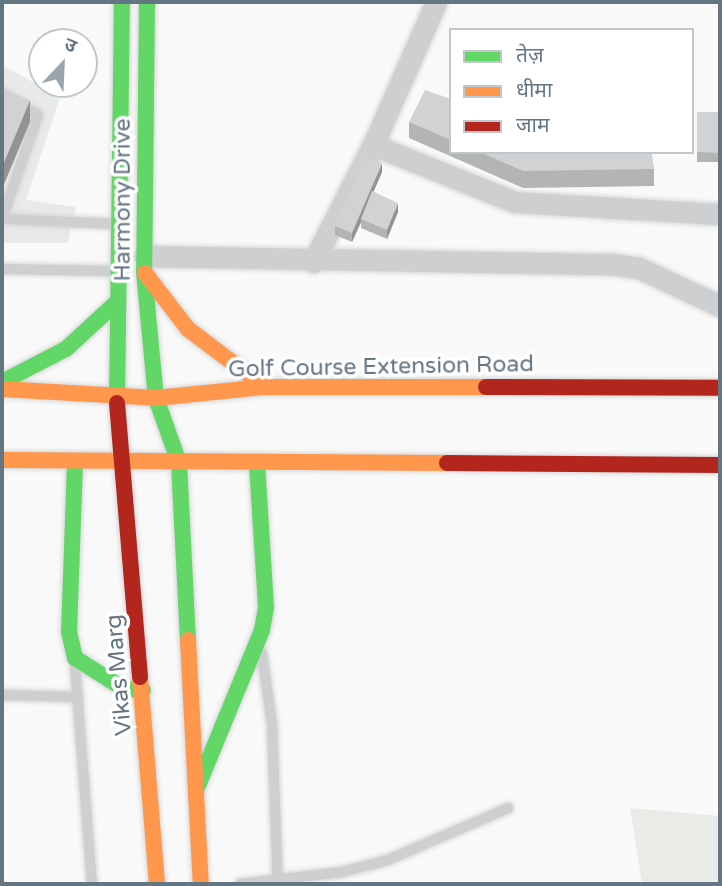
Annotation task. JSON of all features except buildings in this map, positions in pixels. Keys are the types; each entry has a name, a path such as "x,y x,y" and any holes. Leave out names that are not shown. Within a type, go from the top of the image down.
{"main road":[{"name":"Harmony Drive","path":"121,462 116,394 122,2"},
{"name":"Harmony Drive","path":"147,2 144,264 156,398 179,463 194,796 201,884"},
{"path":"144,264 188,329 265,387"},
{"path":"2,382 66,349 118,301"},
{"name":"Golf Course Extension Road","path":"2,389 156,398 265,387 720,388"},
{"path":"2,460 720,465"},
{"path":"75,462 69,632 75,658 124,689 143,690"},
{"name":"Vikas Marg","path":"121,462 143,690 157,884"},
{"path":"194,796 258,641 266,607 257,463"}],"street":[{"path":"313,262 373,145 436,2"},
{"path":"373,145 516,202 720,214"},
{"path":"144,264 611,264 639,268 720,306"}],"lane":[{"path":"2,93 38,115 2,219 120,224"},
{"path":"2,269 118,271"},
{"path":"258,641 268,675 278,882"},
{"path":"75,658 92,884"},
{"path":"2,695 78,697"},
{"path":"240,884 278,882 342,872 388,860 508,808"}],"shaded area":[{"path":"2,65 28,79 28,98 60,98 26,200 76,207 68,243 2,243"},
{"path":"630,808 720,816 720,884 642,884"}],"traffic: fast":[{"path":"117,403 122,2"},
{"path":"147,2 144,272 156,398 179,463 188,640"},
{"path":"2,382 66,349 118,301"},
{"path":"75,462 69,632 75,658 124,689 143,690"},
{"path":"197,788 262,630 266,607 257,463"}],"traffic: slow":[{"path":"145,273 188,329 265,387"},
{"path":"2,389 156,398 265,387 486,387"},
{"path":"2,460 447,463"},
{"path":"188,640 201,884"},
{"path":"140,677 157,884"}],"traffic: jam":[{"path":"486,387 720,388"},
{"path":"117,403 140,677"},
{"path":"447,463 720,465"}]}
